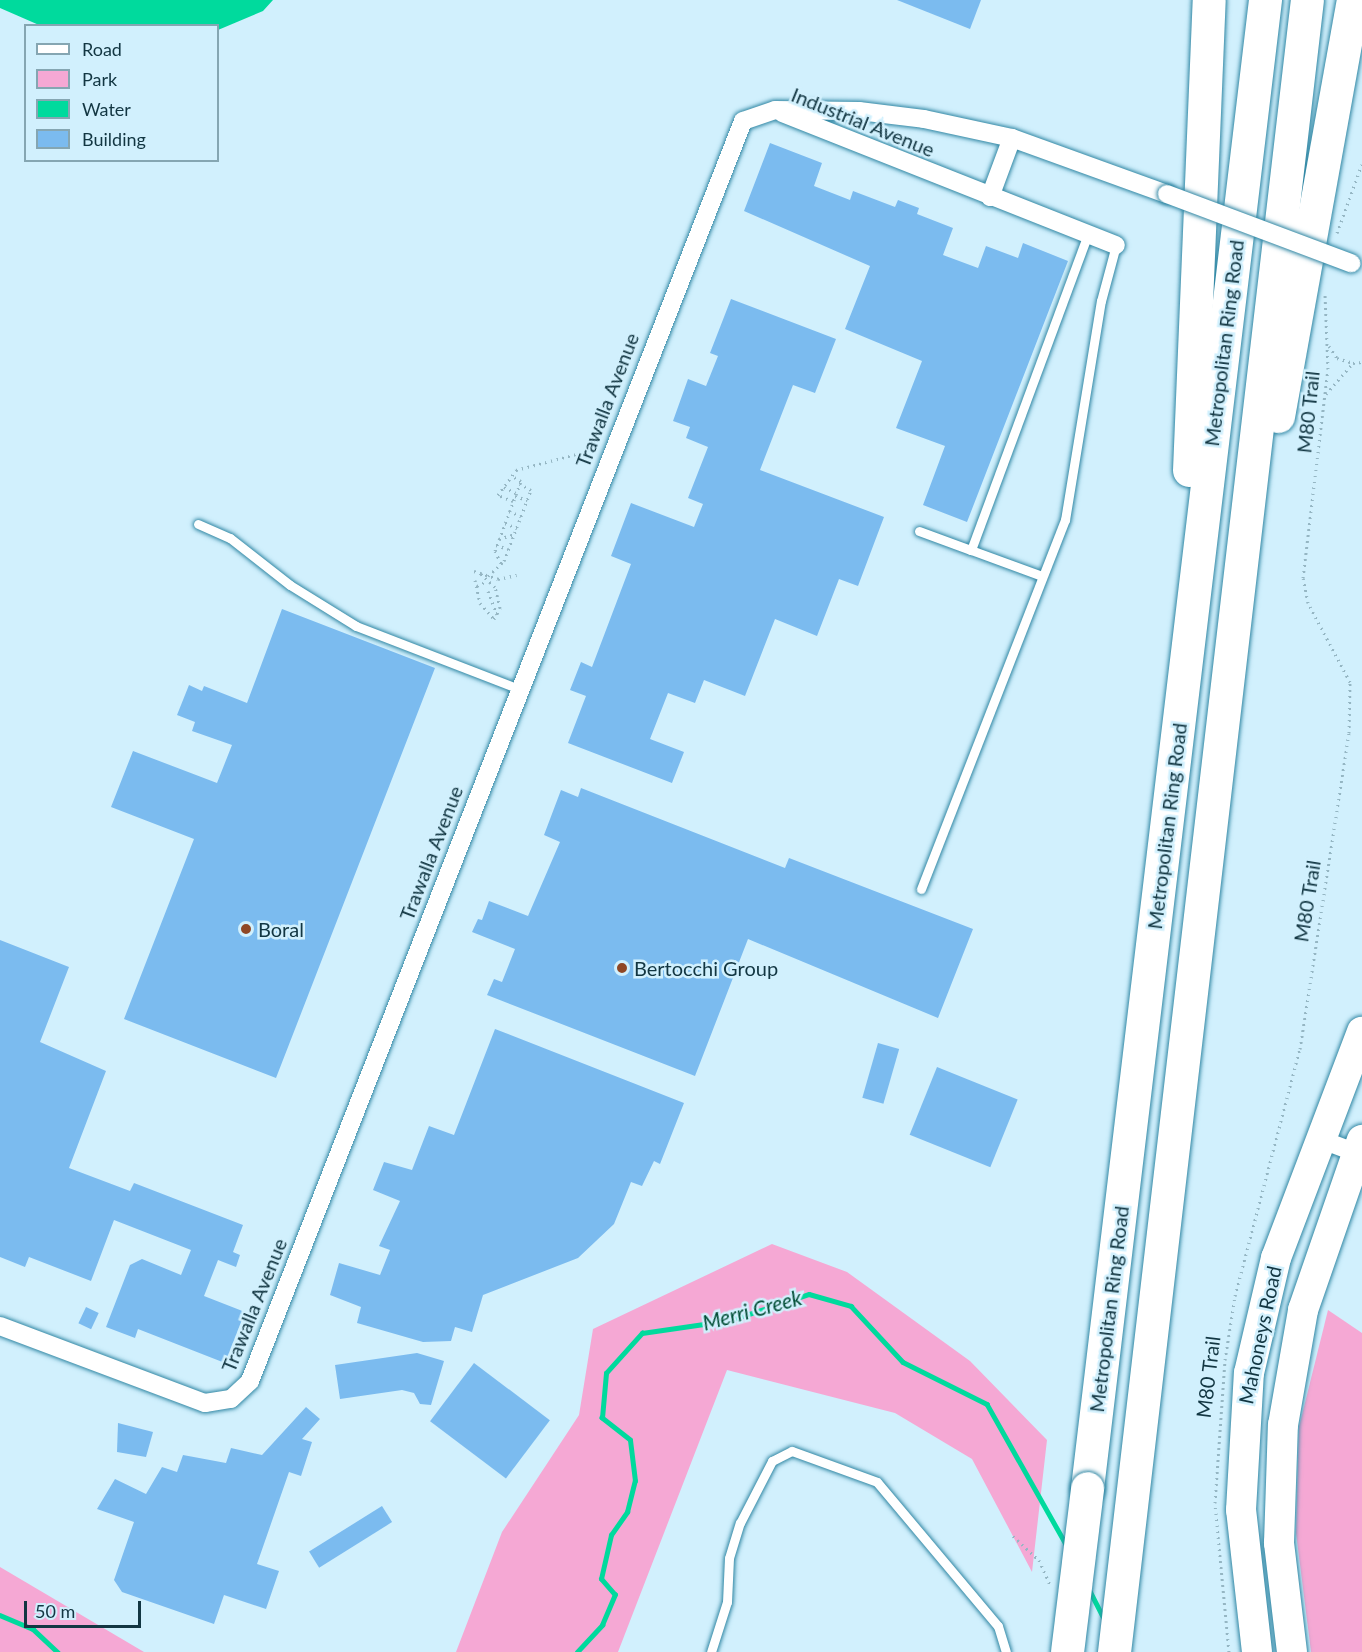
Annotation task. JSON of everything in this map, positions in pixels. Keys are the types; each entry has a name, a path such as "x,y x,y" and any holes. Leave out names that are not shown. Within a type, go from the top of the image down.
{"highway":[{"path":"1174,765 1209,0"},
{"name":"Metropolitan Ring Road","path":"1067,1652 1265,0"},
{"name":"Metropolitan Ring Road","path":"1114,1652 1208,823 1307,0"},
{"path":"1208,823 1353,0"}],"main road":[{"name":"Mahoneys Road","path":"1257,1652 1241,1510 1248,1382 1276,1258 1362,1032"},
{"name":"Mahoneys Road","path":"1292,1652 1279,1543 1282,1425 1303,1310 1360,1149"}],"street":[{"name":"Industrial Avenue","path":"775,110 859,111 924,118 1012,138 1357,264"},
{"name":"Industrial Avenue","path":"775,110 1116,245"},
{"name":"Trawalla Avenue","path":"0,1326 196,1401 223,1402 244,1389 737,129 750,116 775,110"},
{"path":"990,197 1012,138"},
{"path":"1320,1139 1360,1149"}],"lane":[{"path":"970,550 1088,234"},
{"path":"921,888 1042,576 1073,488 1101,301 1116,245"},
{"path":"198,524 230,538 290,585 356,626 519,689"},
{"path":"919,531 1042,576"},
{"path":"711,1652 727,1602 729,1558 740,1523 772,1461 792,1451 878,1482 998,1626 1006,1652"}],"path":[{"path":"1334,240 1362,164"},
{"name":"M80 Trail","path":"1229,1652 1215,1514 1224,1360 1244,1260 1300,1049 1349,733 1350,682 1308,603 1303,578 1329,345 1324,283"},
{"path":"1329,345 1337,358 1353,363 1362,362"},
{"path":"1325,395 1353,363"},
{"path":"513,501 498,495 516,470 584,452"},
{"path":"477,586 489,578 501,563 531,490 512,476"},
{"path":"501,563 496,545 520,484"},
{"path":"504,487 527,500"},
{"path":"509,511 521,516"},
{"path":"505,523 517,528"},
{"path":"499,539 514,534"},
{"path":"496,545 508,549"},
{"path":"474,571 489,578 517,575"},
{"path":"475,580 483,607 490,618 497,614 500,608 489,578"},
{"path":"478,591 494,591"},
{"path":"488,591 497,614"},
{"path":"483,607 491,602"}],"green space":[{"path":"772,1244 847,1272 970,1361 1047,1440 1032,1572 972,1459 895,1413 727,1370 618,1652 456,1652 502,1532 579,1415 593,1329"},
{"path":"1328,1310 1362,1333 1362,1652 1311,1652 1296,1533 1299,1427"},
{"path":"0,1567 144,1652 0,1652"}],"water":[{"path":"0,0 273,0 263,11 219,30 219,24 37,24 0,8"}],"building":[{"path":"897,0 981,0 970,29"},
{"path":"770,143 822,163 814,186 850,200 853,191 895,207 898,200 919,208 917,214 953,228 943,255 978,268 986,246 1018,258 1023,243 1068,261 967,522 923,505 945,446 896,428 922,361 845,329 870,266 744,211"},
{"path":"731,299 836,339 815,393 793,385 760,470 884,517 858,586 839,579 817,636 775,619 745,696 704,680 695,703 668,693 650,739 684,752 672,783 568,743 586,696 570,690 581,662 592,667 631,564 611,556 631,503 694,527 703,504 688,498 708,447 686,438 690,427 673,421 688,379 706,386 718,356 710,353"},
{"name":"Boral","path":"282,609 435,668 276,1078 124,1019 194,839 111,807 133,751 217,783 232,745 192,731 195,722 177,715 189,685 202,691 204,686 247,703"},
{"path":"581,788 785,868 789,858 973,929 938,1018 748,939 695,1076 487,995 494,979 502,982 515,949 472,932 478,919 482,920 489,901 528,916 560,842 544,835 561,790 578,797"},
{"path":"0,940 69,967 40,1042 106,1071 69,1168 130,1191 134,1183 243,1225 233,1252 240,1255 236,1267 218,1260 204,1296 245,1312 225,1363 138,1329 135,1338 106,1327 130,1265 142,1259 181,1275 191,1250 114,1220 91,1281 29,1257 25,1267 0,1257"},
{"path":"495,1029 684,1103 660,1164 654,1161 642,1186 631,1182 614,1224 578,1258 483,1295 472,1332 455,1327 451,1341 423,1342 357,1323 361,1307 330,1295 339,1263 380,1275 390,1250 379,1246 400,1201 373,1190 384,1162 412,1170 429,1126 454,1135"},
{"path":"878,1043 899,1049 883,1104 862,1098"},
{"path":"937,1067 1018,1100 990,1167 910,1135"},
{"path":"86,1307 99,1313 91,1329 78,1323"},
{"path":"417,1353 444,1361 431,1405 420,1404 414,1393 402,1390 340,1399 335,1365"},
{"path":"474,1363 550,1420 506,1478 430,1421"},
{"path":"306,1407 320,1419 302,1439 312,1442 301,1476 289,1472 257,1564 279,1571 266,1609 224,1595 214,1624 122,1592 114,1580 134,1522 97,1509 115,1479 146,1494 162,1467 177,1472 183,1455 226,1463 231,1448 262,1455"},
{"path":"118,1423 153,1432 146,1457 117,1452"},
{"path":"382,1506 392,1522 319,1568 309,1552"}],"waterway":[{"name":"Merri Creek","path":"577,1652 602,1625 615,1595 601,1579 611,1535 627,1512 635,1481 630,1440 602,1418 606,1373 642,1333 731,1320 809,1294 851,1306 903,1362 987,1404 1066,1544"},
{"name":"Merri Creek","path":"1089,1589 1104,1619"},
{"name":"Merri Creek","path":"0,1615 33,1629 58,1652"}],"place":[{"name":"Boral","path":"246,929"},
{"name":"Bertocchi Group","path":"622,968"}]}
